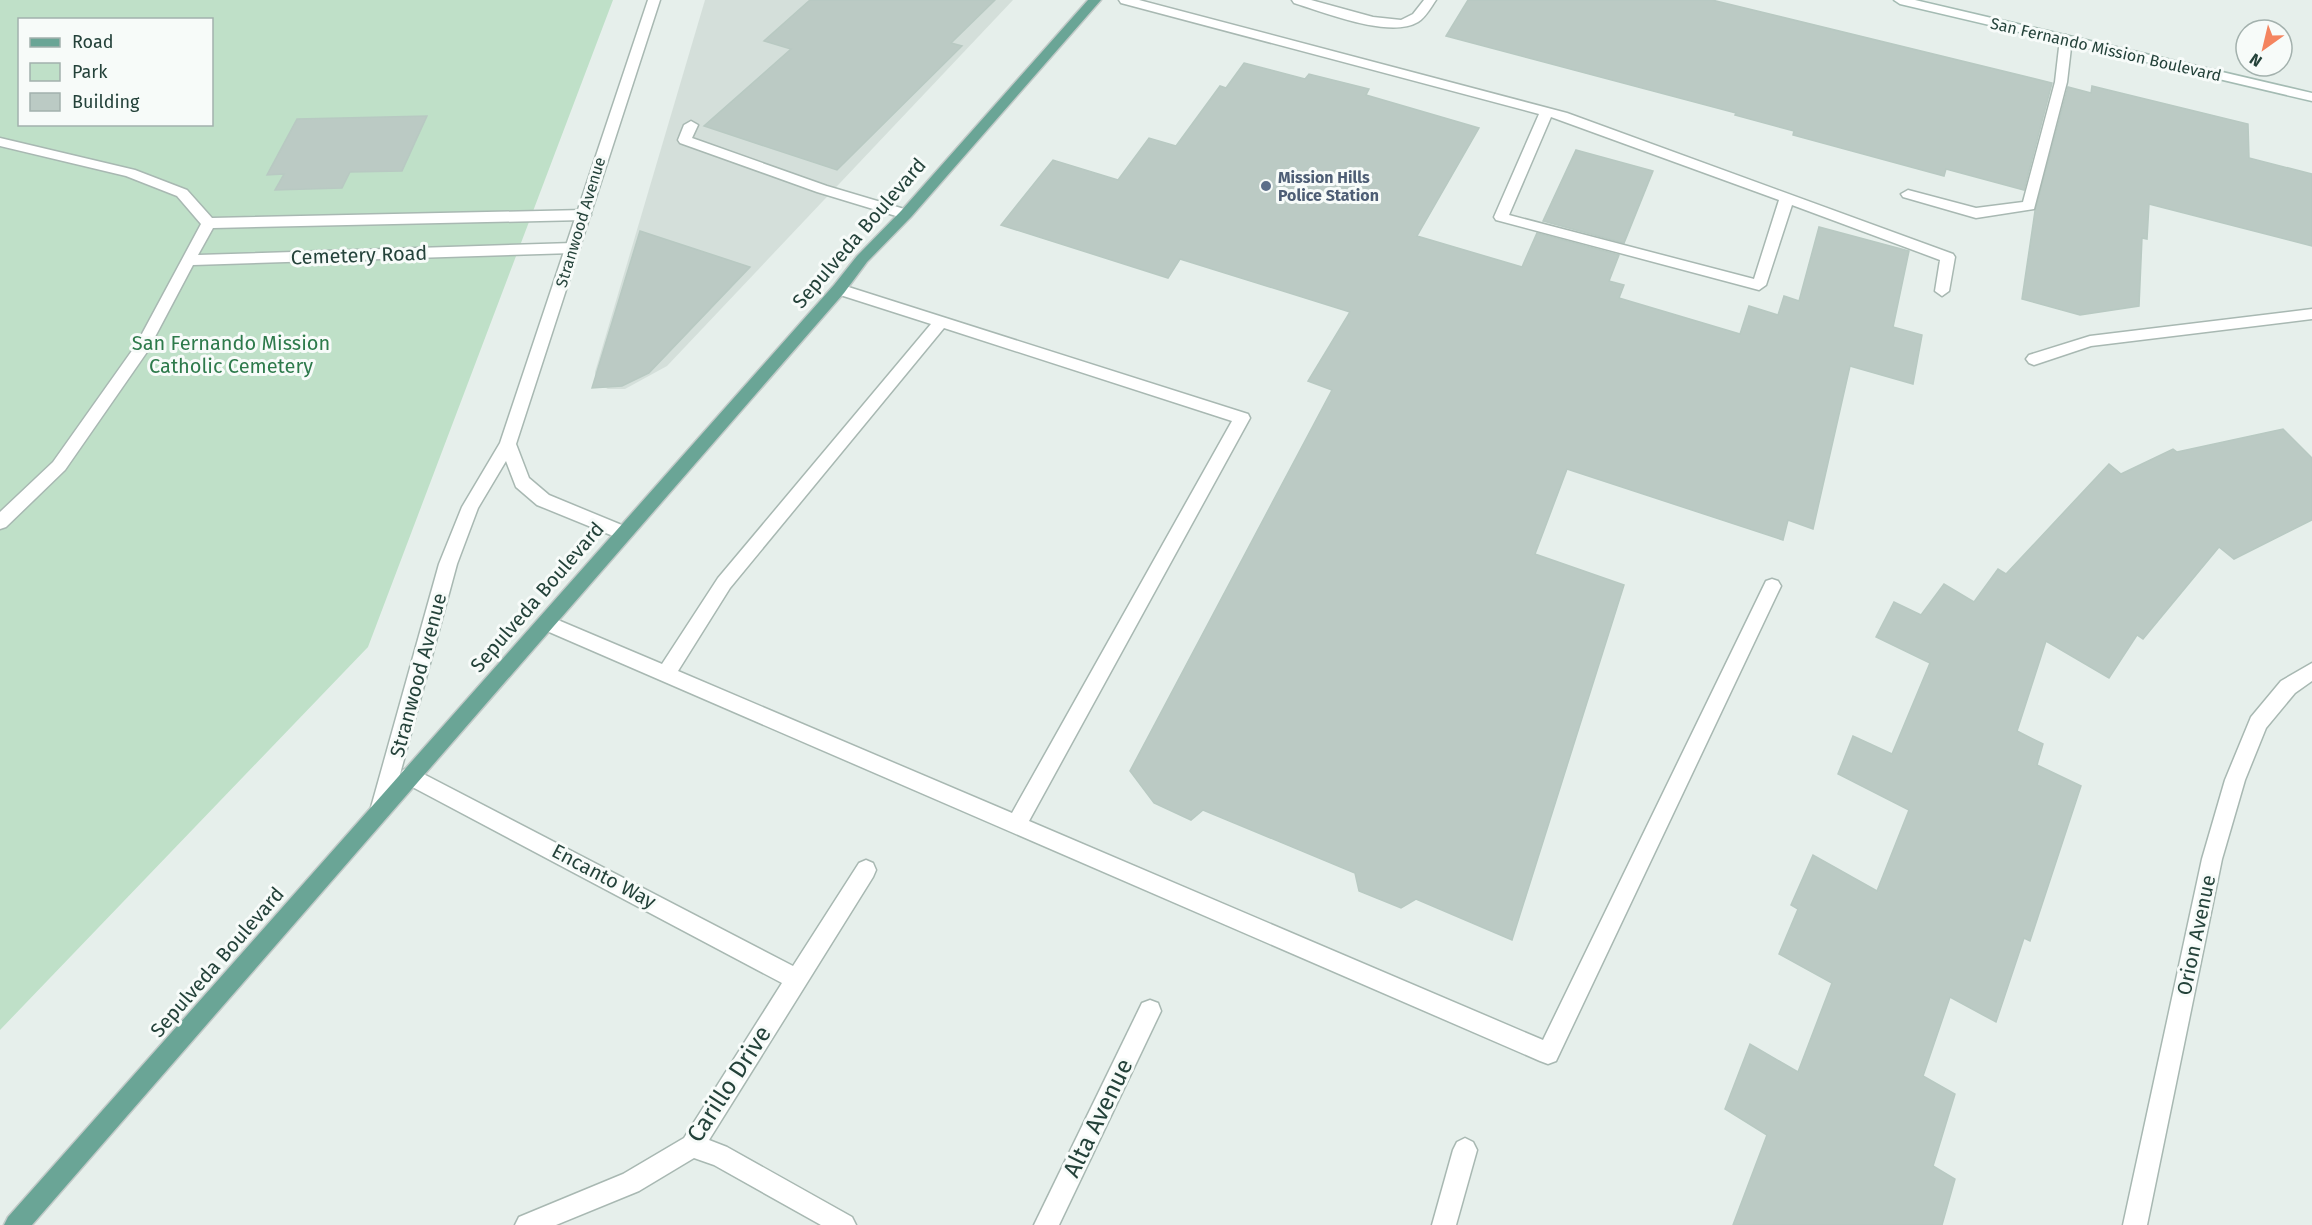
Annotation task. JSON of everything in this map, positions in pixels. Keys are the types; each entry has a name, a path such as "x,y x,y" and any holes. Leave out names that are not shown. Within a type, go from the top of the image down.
{"main road":[{"name":"Sepulveda Boulevard","path":"18,1224 623,533 839,290 862,259 906,214 1095,0"}],"street":[{"name":"Stranwood Avenue","path":"380,811 448,564 470,507 508,444 654,0"},
{"path":"1125,0 1547,112 1948,257 1942,291"},
{"path":"1298,0 1393,25 1410,22 1417,17 1430,0"},
{"name":"San Fernando Mission Boulevard","path":"1900,0 2312,97"},
{"path":"1908,194 1976,213 2030,206 2061,82 2066,39"},
{"path":"1547,112 1501,217 1759,285 1787,198"},
{"path":"691,125 685,140 822,189 906,214"},
{"path":"0,142 130,172 183,193 208,223 142,348 59,466 0,522"},
{"name":"Cemetery Road","path":"208,223 584,215"},
{"name":"Cemetery Road","path":"188,260 573,248"},
{"path":"839,290 1242,418 1016,825"},
{"path":"2034,359 2090,341 2312,314"},
{"path":"666,674 724,583 941,322"},
{"path":"508,444 522,482 543,500 623,533"},
{"path":"546,623 1548,1053 1772,586"},
{"name":"Orion Avenue","path":"2135,1225 2212,859 2235,780 2258,723 2288,687 2312,671"},
{"name":"Encanto Way","path":"410,776 797,978"},
{"name":"Carillo Drive","path":"527,1225 631,1183 692,1146 866,870"},
{"name":"Alta Avenue","path":"1046,1225 1150,1011"},
{"path":"692,1146 718,1155 844,1225"},
{"path":"1444,1225 1465,1150"}],"shaded area":[{"path":"705,0 1013,0 667,366 625,389 608,389 596,383 595,372"}],"green space":[{"name":"San Fernando Mission Catholic Cemetery","path":"0,0 613,0 368,647 0,1030"}],"building":[{"path":"810,0 995,0 951,43 962,46 837,170 704,126 791,49 764,41"},
{"path":"1468,0 1712,0 2052,83 2024,190 1946,169 1944,176 1793,135 1794,131 1735,115 1736,113 1446,36"},
{"path":"1244,63 1305,79 1309,74 1369,89 1366,95 1479,128 1417,236 1522,267 1537,233 1619,255 1609,281 1624,285 1619,298 1740,334 1749,306 1778,315 1784,296 1799,301 1819,227 1909,251 1893,327 1922,335 1913,384 1850,366 1813,529 1788,520 1783,540 1567,469 1535,554 1624,585 1512,940 1416,899 1401,908 1359,891 1355,873 1203,810 1191,820 1154,803 1130,771 1332,390 1308,381 1350,312 1180,259 1168,278 1001,225 1053,160 1118,180 1149,138 1176,146 1220,86 1226,88"},
{"path":"2092,86 2248,124 2249,158 2312,174 2312,246 2149,204 2147,239 2142,238 2139,306 2080,315 2022,299 2035,211 2068,87 2091,93"},
{"path":"427,116 402,171 350,172 342,188 275,190 284,174 267,175 297,119"},
{"path":"1576,150 1653,171 1624,243 1543,221"},
{"path":"640,231 750,267 649,373 622,386 592,388"},
{"path":"2283,429 2312,458 2312,520 2234,559 2219,547 2143,639 2137,635 2109,678 2046,641 2017,731 2043,744 2037,765 2081,786 2030,941 2024,938 1996,1022 1950,997 1923,1076 1955,1094 1933,1166 1955,1179 1942,1225 1733,1225 1767,1135 1725,1109 1750,1044 1798,1072 1832,983 1779,954 1798,909 1791,905 1813,855 1877,891 1909,810 1838,774 1853,736 1892,754 1930,663 1876,637 1894,602 1921,615 1944,584 1974,602 1998,569 2006,574 2109,464 2121,474 2173,449 2177,452"}],"place":[{"name":"Mission Hills Police Station","path":"1266,186"}]}
